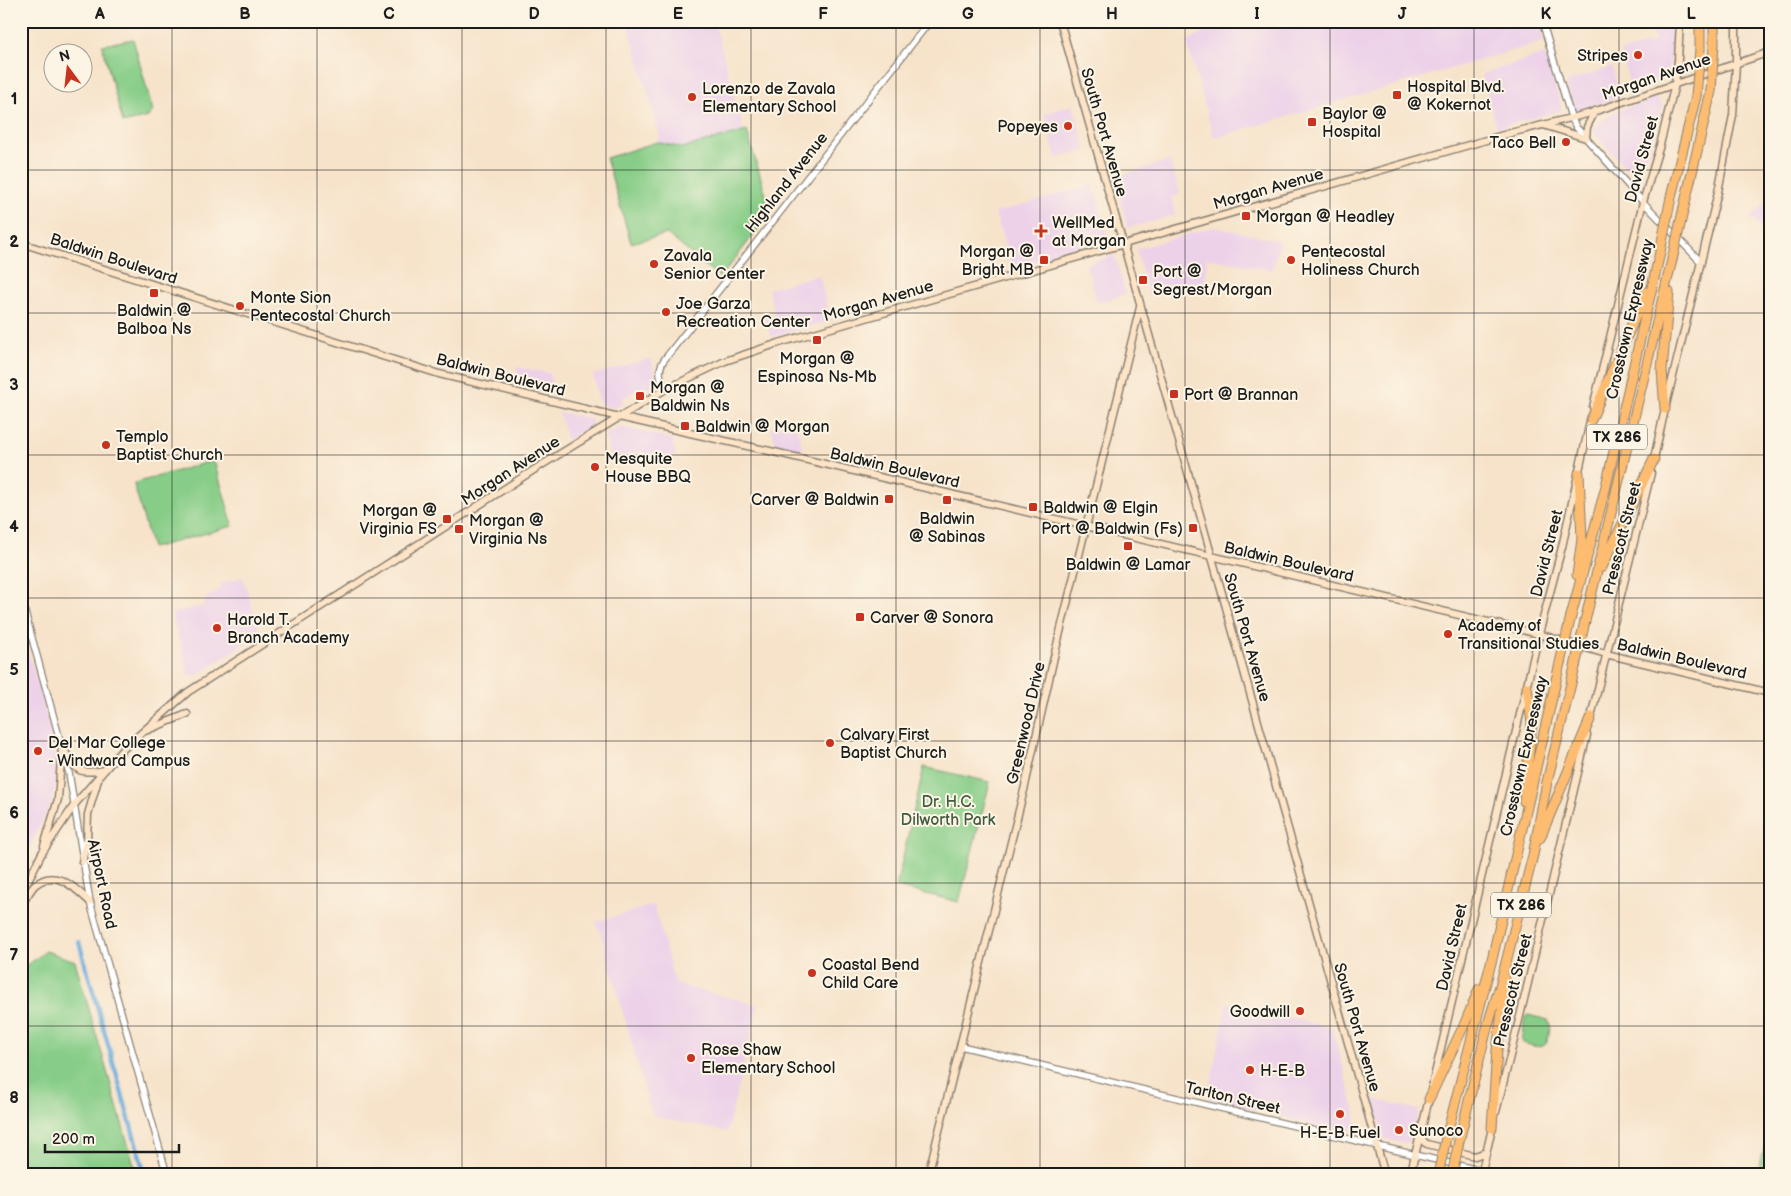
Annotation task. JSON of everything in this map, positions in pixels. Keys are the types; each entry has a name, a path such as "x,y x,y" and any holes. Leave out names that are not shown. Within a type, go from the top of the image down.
{"highway":[{"name":"Crosstown Expressway","path":"1438,1175 1520,840 1572,613 1605,490 1696,96 1700,21"},
{"name":"Crosstown Expressway","path":"1452,1175 1488,1024 1512,940 1533,855 1547,782 1574,666 1711,91 1714,21"},
{"path":"1664,408 1662,370 1672,260"},
{"path":"1591,420 1655,271"},
{"path":"1594,584 1654,459"},
{"path":"1572,613 1582,539 1579,473"},
{"path":"1520,840 1532,723 1527,687"},
{"path":"1533,855 1591,717"},
{"path":"1492,1128 1497,1050 1512,940"},
{"path":"1429,1099 1465,1024 1491,959"}],"main road":[{"name":"South Port Avenue","path":"1060,21 1385,1175"},
{"name":"David Street","path":"1410,1175 1643,202 1675,84 1680,21"},
{"name":"Presscott Street","path":"1482,1173 1654,459 1664,408 1718,192 1733,115 1736,21"},
{"name":"Morgan Avenue","path":"42,853 75,804 122,750 196,686 664,390 725,361 756,350 1122,244 1595,111 1770,52"},
{"path":"1542,125 1586,138 1587,127 1595,111"},
{"name":"Baldwin Boulevard","path":"21,243 439,374 1539,634 1606,654 1770,693"},
{"name":"Greenwood Drive","path":"928,1175 1025,786 1140,305"},
{"path":"142,732 188,714"},
{"path":"62,746 77,769 82,772 105,770"},
{"path":"21,894 42,853 58,799 62,746"},
{"path":"82,862 87,841 88,814 99,777"},
{"path":"21,905 35,885 44,880 56,879 72,884 90,902"},
{"path":"1420,1133 1422,1139 1427,1144 1475,1156 1486,1152"}],"street":[{"name":"Highland Avenue","path":"664,390 660,373 664,360 930,21"},
{"path":"1542,21 1571,118 1576,127 1643,202 1701,262"},
{"name":"Airport Road","path":"21,598 62,746 75,804 82,862 90,902 167,1175"},
{"name":"Tarlton Street","path":"960,1046 1482,1173 1498,1175"}],"shaded area":[{"name":"Lorenzo de Zavala Elementary School","path":"627,21 714,21 744,131 682,148 657,142 660,136"},
{"path":"1224,21 1539,21 1545,41 1214,138 1187,42"},
{"path":"1673,24 1674,36 1668,73 1650,83 1631,89 1621,52 1655,41 1652,31"},
{"path":"1545,54 1562,110 1497,128 1482,74"},
{"path":"1612,67 1620,97 1588,108 1576,110 1573,108 1566,82"},
{"path":"1656,97 1663,106 1647,157 1630,172 1596,136 1593,129 1612,113"},
{"path":"1073,105 1086,150 1056,158 1044,114"},
{"path":"1170,161 1180,194 1171,197 1175,215 1128,228 1114,177"},
{"path":"1093,184 1108,238 1012,268 995,213"},
{"path":"1770,198 1770,236 1751,217"},
{"path":"1214,227 1280,241 1272,270 1207,258 1205,286 1195,285 1149,296 1136,249"},
{"path":"1114,255 1126,294 1097,303 1086,264"},
{"path":"819,275 831,320 771,337 766,319 775,315 768,289"},
{"path":"651,358 658,384 629,393 630,395 622,398 623,403 613,408 600,404 593,375"},
{"path":"516,367 549,373 556,395 522,386"},
{"path":"559,412 591,419 593,425 567,441"},
{"path":"795,422 803,451 776,445 771,428"},
{"path":"620,427 672,439 676,455 646,464 643,451 612,459 605,435"},
{"name":"Harold T. Branch Academy","path":"243,577 260,633 195,677 192,674 188,675 172,613 204,606 206,598 222,588 220,584"},
{"name":"Del Mar College - Windward Campus","path":"21,627 54,742 57,761 56,782 52,801 21,864"},
{"name":"Rose Shaw Elementary School","path":"654,905 675,984 758,1005 727,1132 656,1117 651,1111 601,934 595,922"},
{"path":"1227,1002 1332,1028 1356,1113 1355,1125 1346,1133 1208,1098"},
{"path":"1373,1099 1419,1110 1412,1138 1406,1143 1385,1139"}],"green space":[{"path":"133,39 153,111 148,117 123,123 102,45"},
{"path":"747,131 770,214 720,278 667,234 631,243 606,158 657,142 682,148"},
{"path":"212,461 215,464 233,526 152,548 135,483"},
{"name":"Dr. H.C. Dilworth Park","path":"924,767 990,782 959,902 896,887"},
{"path":"46,951 75,961 137,1175 21,1175 21,970"},
{"path":"1528,1015 1550,1022 1548,1039 1544,1045 1529,1045 1521,1042 1525,1017"},
{"path":"1770,1125 1770,1172 1759,1169"}],"waterway":[{"path":"79,942 145,1175"}],"place":[{"name":"Stripes","path":"1638,55"},
{"name":"Hospital Blvd. @ Kokernot","path":"1397,95"},
{"name":"Lorenzo de Zavala Elementary School","path":"692,97"},
{"name":"Baylor @ Hospital","path":"1312,122"},
{"name":"Popeyes","path":"1068,126"},
{"name":"Taco Bell","path":"1566,142"},
{"name":"Morgan @ Headley","path":"1246,216"},
{"name":"WellMed at Morgan","path":"1041,231"},
{"name":"Morgan @ Bright MB","path":"1044,260"},
{"name":"Pentecostal Holiness Church","path":"1291,260"},
{"name":"Zavala Senior Center","path":"654,264"},
{"name":"Port @ Segrest/Morgan","path":"1143,280"},
{"name":"Baldwin @ Balboa Ns","path":"154,293"},
{"name":"Monte Sion Pentecostal Church","path":"240,306"},
{"name":"Joe Garza Recreation Center","path":"666,312"},
{"name":"Morgan @ Espinosa Ns-Mb","path":"817,340"},
{"name":"Port @ Brannan","path":"1174,394"},
{"name":"Morgan @ Baldwin Ns","path":"640,396"},
{"name":"Baldwin @ Morgan","path":"685,426"},
{"name":"Templo Baptist Church","path":"106,445"},
{"name":"Mesquite House BBQ","path":"595,467"},
{"name":"Carver @ Baldwin","path":"889,499"},
{"name":"Baldwin @ Sabinas","path":"947,500"},
{"name":"Baldwin @ Elgin","path":"1033,507"},
{"name":"Morgan @ Virginia FS","path":"447,519"},
{"name":"Port @ Baldwin (Fs)","path":"1193,528"},
{"name":"Morgan @ Virginia Ns","path":"459,529"},
{"name":"Baldwin @ Lamar","path":"1128,546"},
{"name":"Carver @ Sonora","path":"860,617"},
{"name":"Harold T. Branch Academy","path":"217,628"},
{"name":"Academy of Transitional Studies","path":"1448,634"},
{"name":"Calvary First Baptist Church","path":"830,743"},
{"name":"Del Mar College - Windward Campus","path":"38,751"},
{"name":"Coastal Bend Child Care","path":"812,973"},
{"name":"Goodwill","path":"1300,1011"},
{"name":"Rose Shaw Elementary School","path":"691,1058"},
{"name":"H-E-B","path":"1250,1070"},
{"name":"H-E-B Fuel","path":"1340,1114"},
{"name":"Sunoco","path":"1399,1130"}]}
